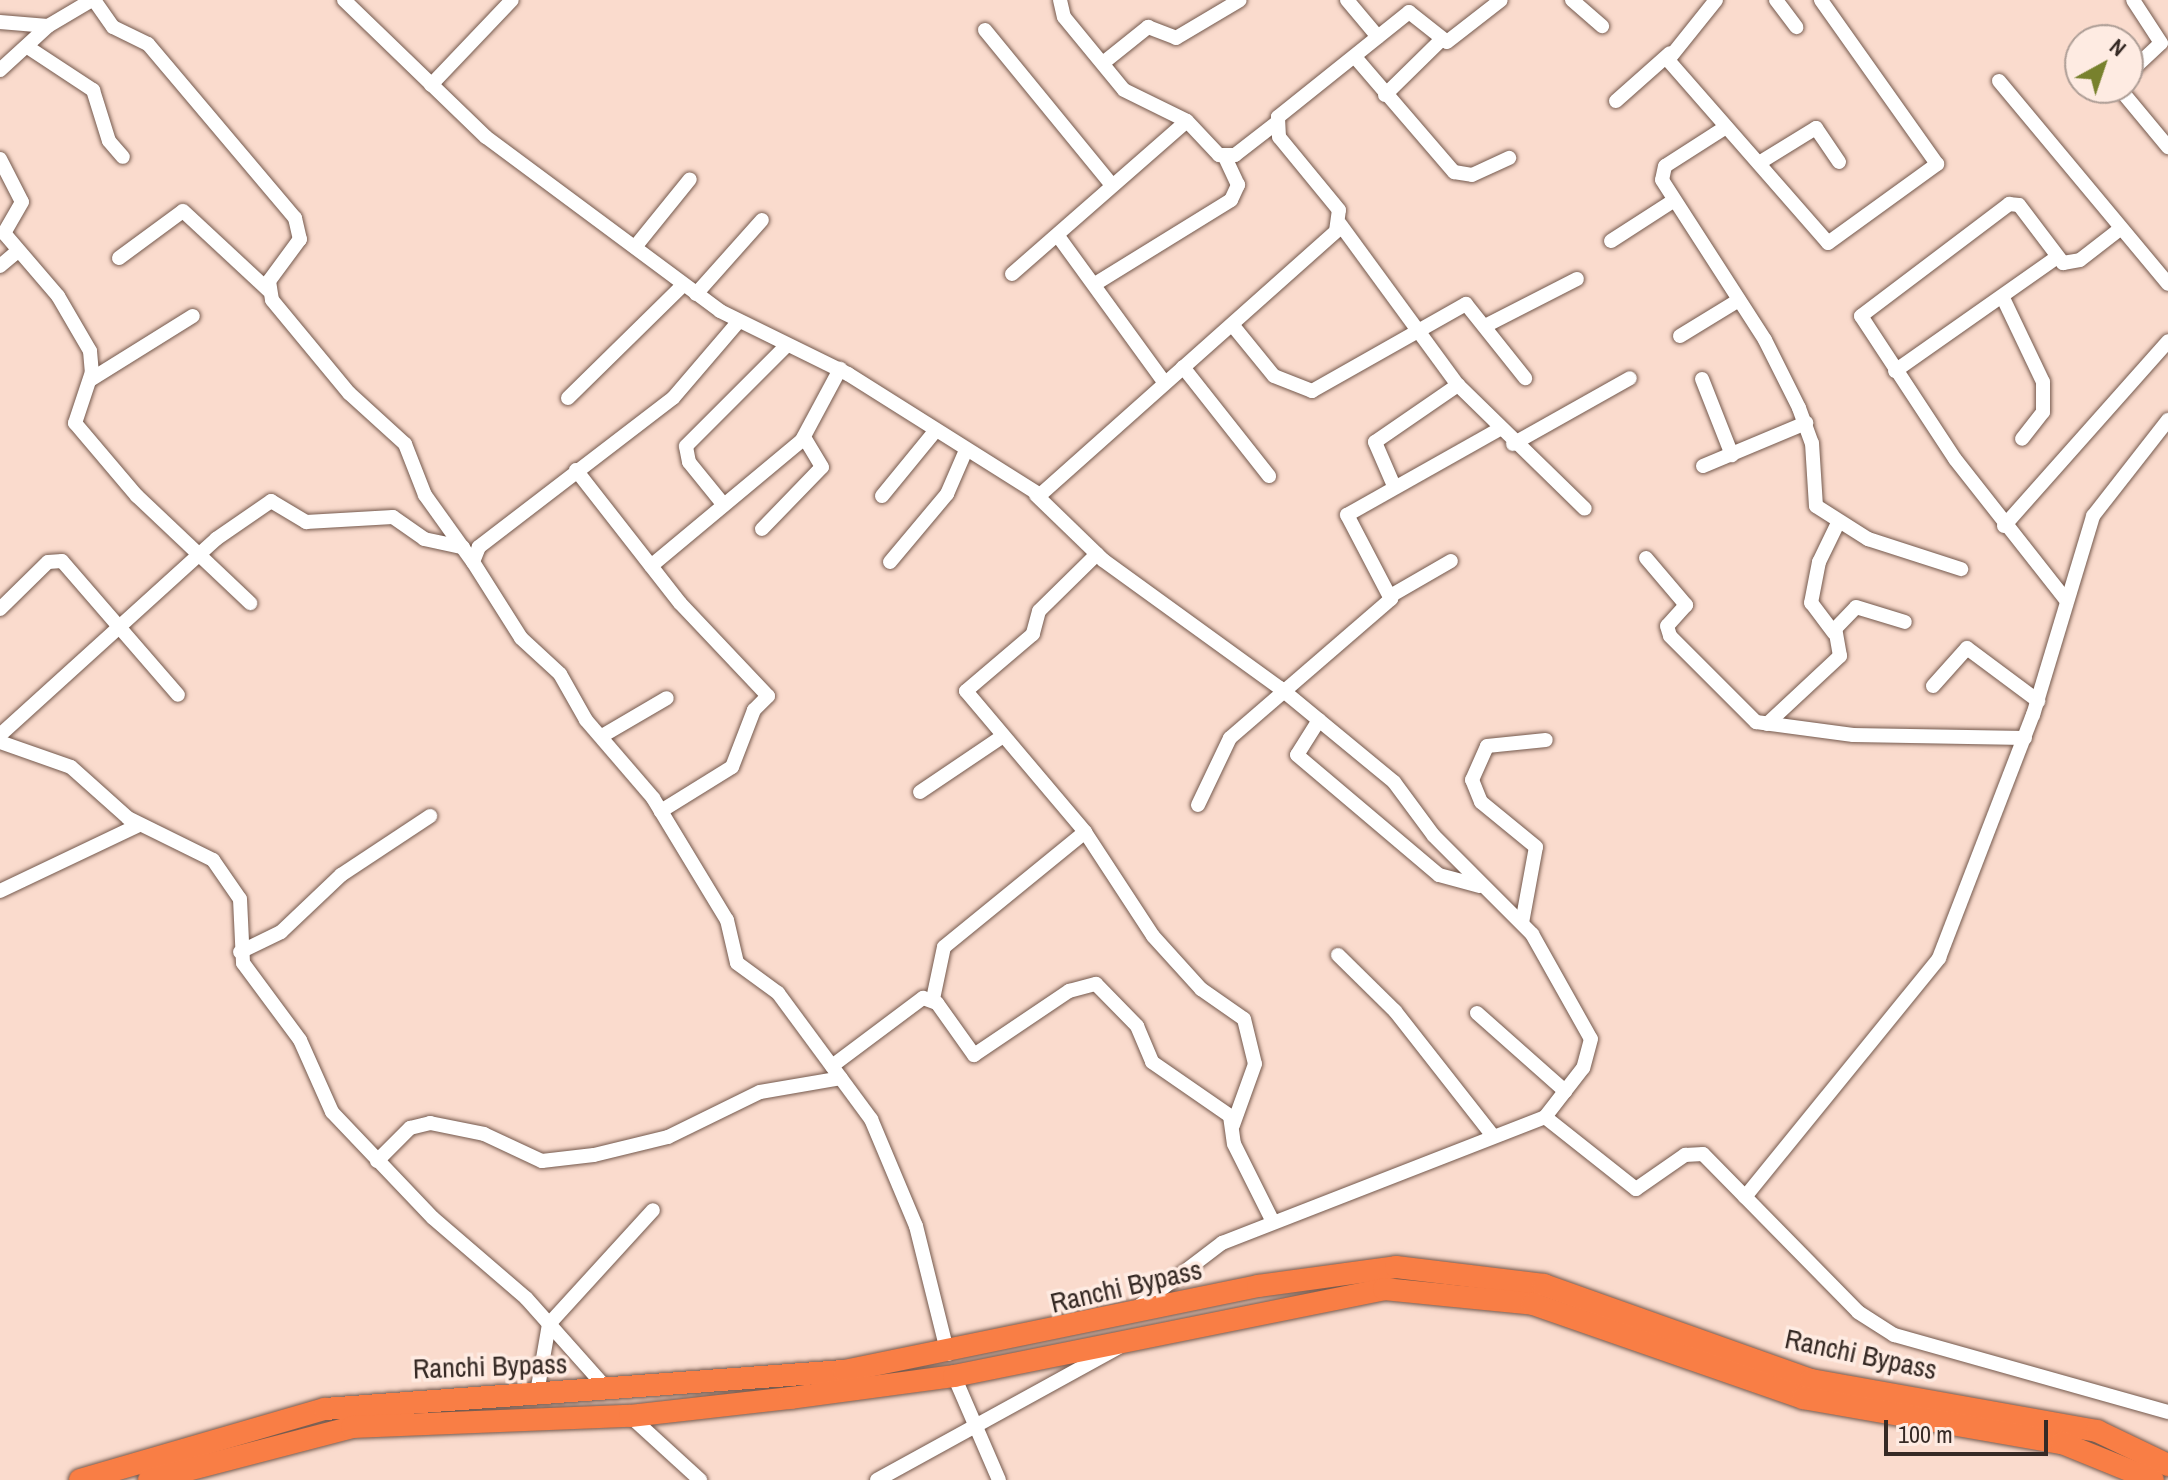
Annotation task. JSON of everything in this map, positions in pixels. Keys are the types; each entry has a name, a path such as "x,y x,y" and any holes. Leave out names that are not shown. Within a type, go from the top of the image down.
{"highway":[{"name":"Ranchi Bypass","path":"80,1480 325,1409 537,1393 610,1392 951,1365 1124,1318 1258,1286 1396,1267 1474,1273 1558,1290 1811,1380 2097,1431 2168,1465"},
{"name":"Ranchi Bypass","path":"149,1480 352,1427 630,1416 951,1365 1126,1342 1384,1289 1473,1293 1533,1304 1803,1398 2062,1443 2153,1480"}],"street":[{"path":"0,70 29,48 48,26 93,0 113,27 148,44 295,218 300,239 268,290"},
{"path":"344,0 486,137 689,289 739,321 840,369 1036,495 1097,554 1319,720 1394,782 1480,886 1522,923 1588,1025 1589,1056 1545,1117 1273,1222 1192,1261 1124,1318"},
{"path":"431,85 512,0"},
{"path":"1060,0 1064,17 1132,98 1187,121 1226,159 1238,185 1231,200 1095,284"},
{"path":"1103,63 1148,27 1176,38 1240,0"},
{"path":"1347,0 1378,37"},
{"path":"1226,159 1275,124 1412,6 1442,39 1454,42 1501,0"},
{"path":"1572,0 1602,26"},
{"path":"1616,101 1670,53 1716,0"},
{"path":"1776,0 1796,27"},
{"path":"1670,53 1671,67 1828,243 1936,169 1821,0"},
{"path":"2133,0 2161,43 2144,59"},
{"path":"0,22 48,26"},
{"path":"985,30 1111,184"},
{"path":"1385,95 1442,39"},
{"path":"29,48 90,86 109,141 123,157"},
{"path":"1355,57 1454,172 1472,175 1509,158"},
{"path":"1999,81 2168,284"},
{"path":"2132,104 2168,147"},
{"path":"1012,274 1058,236 1111,184 1187,121"},
{"path":"1275,124 1339,210 1340,224 1458,385 1498,430 1585,509"},
{"path":"1726,127 1662,170 1673,201 1739,300 1806,423 1811,493 1820,513 1837,525 1961,569"},
{"path":"1759,163 1816,128 1839,162"},
{"path":"0,159 22,202 4,229 18,251 58,296 90,351 90,380 75,417 79,430 250,603"},
{"path":"635,247 690,179"},
{"path":"1611,241 1673,201"},
{"path":"2056,258 2019,205 2009,204 1861,316 1895,371 2004,526 2066,600"},
{"path":"119,258 183,211 268,290 349,393 405,444 425,495 463,547 521,638 560,674 602,736 661,811 727,920 737,963 770,984 877,1131 913,1216 951,1365 999,1480"},
{"path":"568,398 762,220"},
{"path":"1036,495 1049,492 1164,382 1234,327 1340,224"},
{"path":"1895,371 2056,258 2080,260 2120,229"},
{"path":"1058,236 1164,382"},
{"path":"0,266 18,251"},
{"path":"1487,325 1577,279"},
{"path":"2003,298 2043,382 2043,412 2022,439"},
{"path":"1680,336 1739,300"},
{"path":"1234,327 1274,376 1312,391 1466,304 1487,325 1525,378"},
{"path":"90,380 193,316"},
{"path":"473,562 479,547 673,398 739,321"},
{"path":"2004,526 2168,341"},
{"path":"723,504 689,462 686,446 787,345"},
{"path":"1183,367 1269,476"},
{"path":"651,566 804,437 840,369"},
{"path":"1513,444 1630,378"},
{"path":"1702,379 1732,455"},
{"path":"1394,486 1375,442 1458,385"},
{"path":"1745,1197 1939,958 2025,738 2066,600 2106,493 2168,420"},
{"path":"1703,466 1806,423"},
{"path":"882,496 936,430"},
{"path":"1392,595 1345,520 1394,486 1498,430"},
{"path":"762,529 822,467 804,437"},
{"path":"890,562 947,494 966,450"},
{"path":"576,470 651,566 768,696 754,710 732,767 661,811"},
{"path":"0,735 199,554 276,501 306,522 386,515 424,539 463,547"},
{"path":"1767,724 1840,656 1834,633 1811,603 1819,562 1837,525"},
{"path":"1097,554 1039,611 1033,634 968,686 968,697 1085,832 1153,936 1201,989 1244,1019 1255,1064 1233,1125 1234,1144 1273,1222"},
{"path":"1646,558 1686,605 1667,626 1670,636 1738,709 1767,724 1853,735 2025,738"},
{"path":"0,609 55,559 120,624 178,695"},
{"path":"1198,805 1217,779 1220,750 1280,688 1392,595 1451,561"},
{"path":"1834,633 1861,606 1905,622"},
{"path":"1933,686 1967,648 2038,701"},
{"path":"602,736 667,698"},
{"path":"1319,720 1297,755 1439,875 1480,886"},
{"path":"920,792 1003,736"},
{"path":"1522,923 1536,847 1481,802 1472,780 1487,746 1546,740"},
{"path":"0,742 71,767 139,825 197,847 230,879 240,899 240,952 300,1040 332,1112 377,1161 549,1324 610,1392"},
{"path":"240,952 281,932 341,875 430,816"},
{"path":"0,891 139,825"},
{"path":"933,999 944,947 1085,832"},
{"path":"1338,955 1390,1005 1493,1136"},
{"path":"377,1161 410,1128 430,1123 484,1134 542,1161 594,1155 668,1137 760,1092 837,1072 923,998 933,999 974,1055 1069,991 1096,984 1137,1026 1152,1062 1224,1110 1233,1125"},
{"path":"1477,1013 1565,1091"},
{"path":"1545,1117 1636,1189 1693,1151 1745,1197 1858,1312 1894,1335 2168,1412"},
{"path":"537,1393 549,1324 653,1210"},
{"path":"877,1480 976,1425 1091,1368 1126,1342"},
{"path":"630,1416 700,1480"}]}
